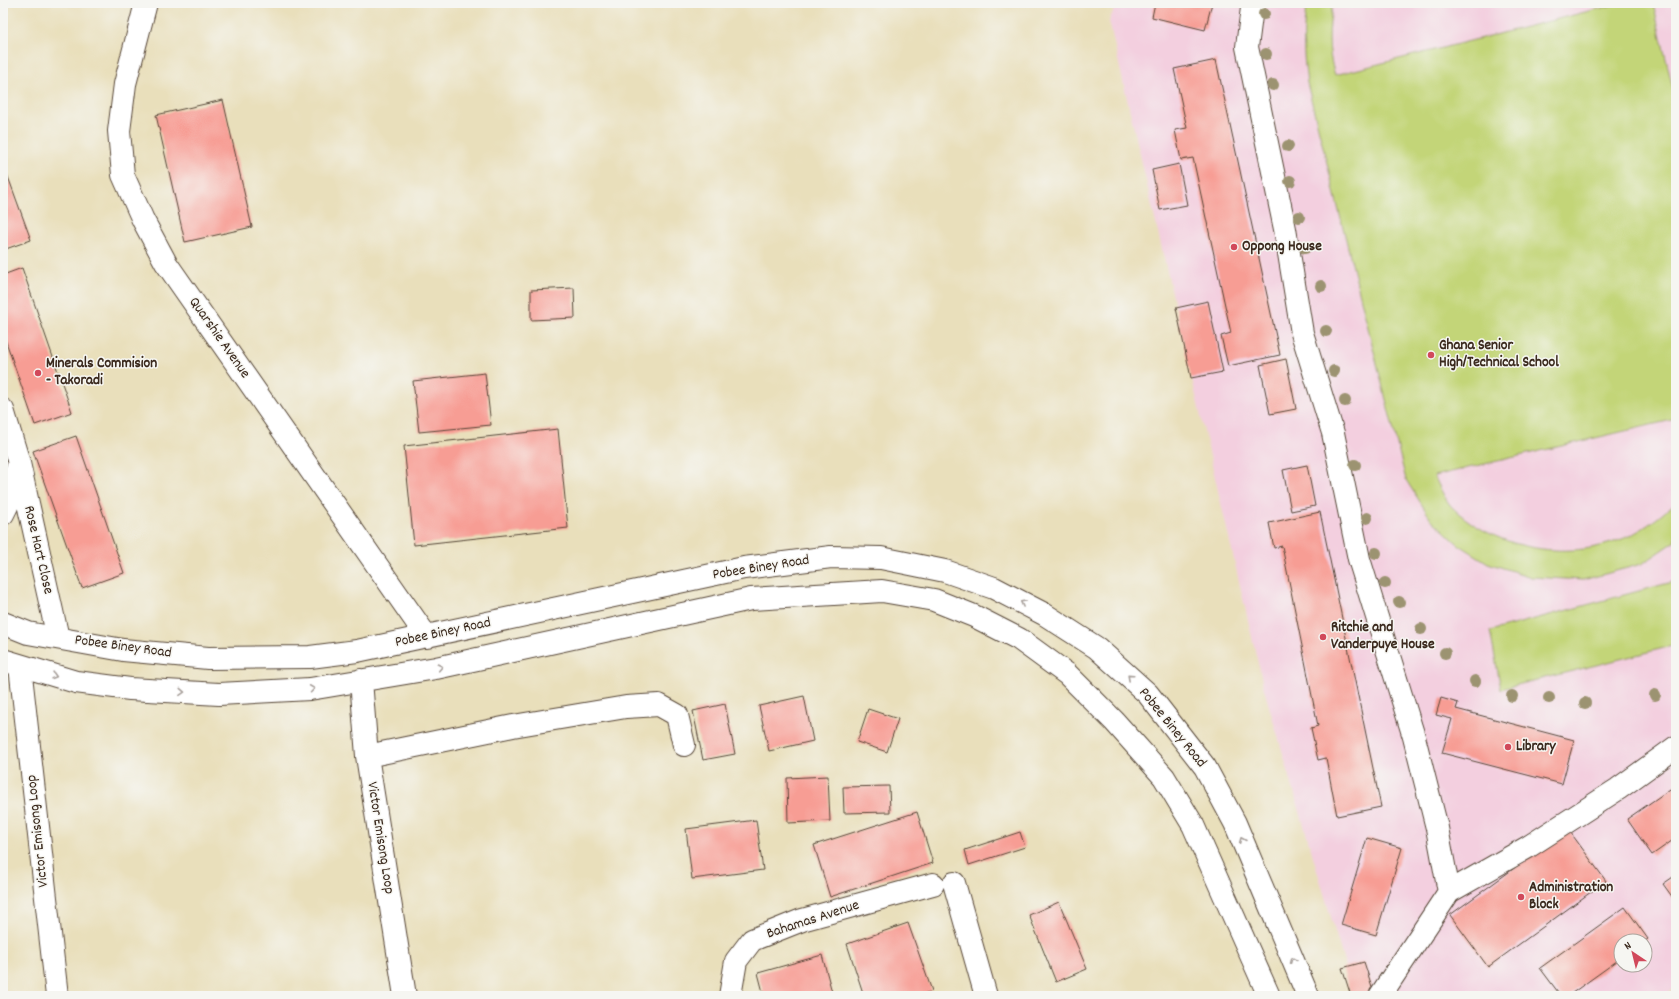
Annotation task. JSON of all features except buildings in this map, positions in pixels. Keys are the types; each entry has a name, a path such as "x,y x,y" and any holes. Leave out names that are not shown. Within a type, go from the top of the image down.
{"street":[{"name":"Quarshie Avenue","path":"146,3 124,84 119,131 123,175 143,220 166,263 427,637"},
{"path":"1254,3 1247,47 1285,229 1302,333 1333,433 1359,559 1414,737 1437,828 1449,892"},
{"name":"Rose Hart Close","path":"3,410 19,463 58,638"},
{"name":"Rose Hart Close","path":"3,514 7,506 19,463"},
{"name":"Pobee Biney Road","path":"3,623 28,633 123,650 216,658 310,657 357,651 427,637 744,568 831,557 882,558 945,572 994,588 1044,614 1097,648 1148,694 1205,767 1235,823 1308,996"},
{"name":"Pobee Biney Road","path":"11,663 76,682 130,689 220,694 310,689 436,668 751,599 882,591 934,600 974,616 1019,639 1067,674 1114,721 1164,777 1193,825 1269,996"},
{"name":"Victor Emisong Loop","path":"11,663 57,996"},
{"name":"Victor Emisong Loop","path":"361,680 367,756 405,996"},
{"path":"367,756 520,725 626,707 659,705 677,715 684,745"},
{"path":"1380,996 1449,892 1535,843 1618,789 1676,747"},
{"name":"Bahamas Avenue","path":"730,996 736,961 752,940 802,920 944,883 986,996"}],"shaded area":[{"name":"Ghana Senior High/Technical School","path":"1117,3 1676,3 1676,985 1663,996 1354,996 1264,689 1109,21"}],"green space":[{"path":"1307,3 1333,3 1329,39 1332,66 1335,75 1621,3 1653,3 1676,102 1676,419 1434,476 1448,503 1469,521 1490,533 1512,542 1536,548 1559,550 1583,549 1607,544 1629,536 1642,529 1676,502 1676,541 1642,564 1583,580 1531,577 1488,563 1458,544 1431,519 1406,480 1307,83 1304,23"},
{"path":"1676,581 1676,645 1501,689 1490,631"}],"place":[{"name":"Oppong House","path":"1234,247"},
{"name":"Ghana Senior High/Technical School","path":"1431,355"},
{"name":"Minerals Commision - Takoradi","path":"38,373"},
{"name":"Ritchie and Vanderpuye House","path":"1323,637"},
{"name":"Library","path":"1508,747"},
{"name":"Administration Block","path":"1521,897"}]}
